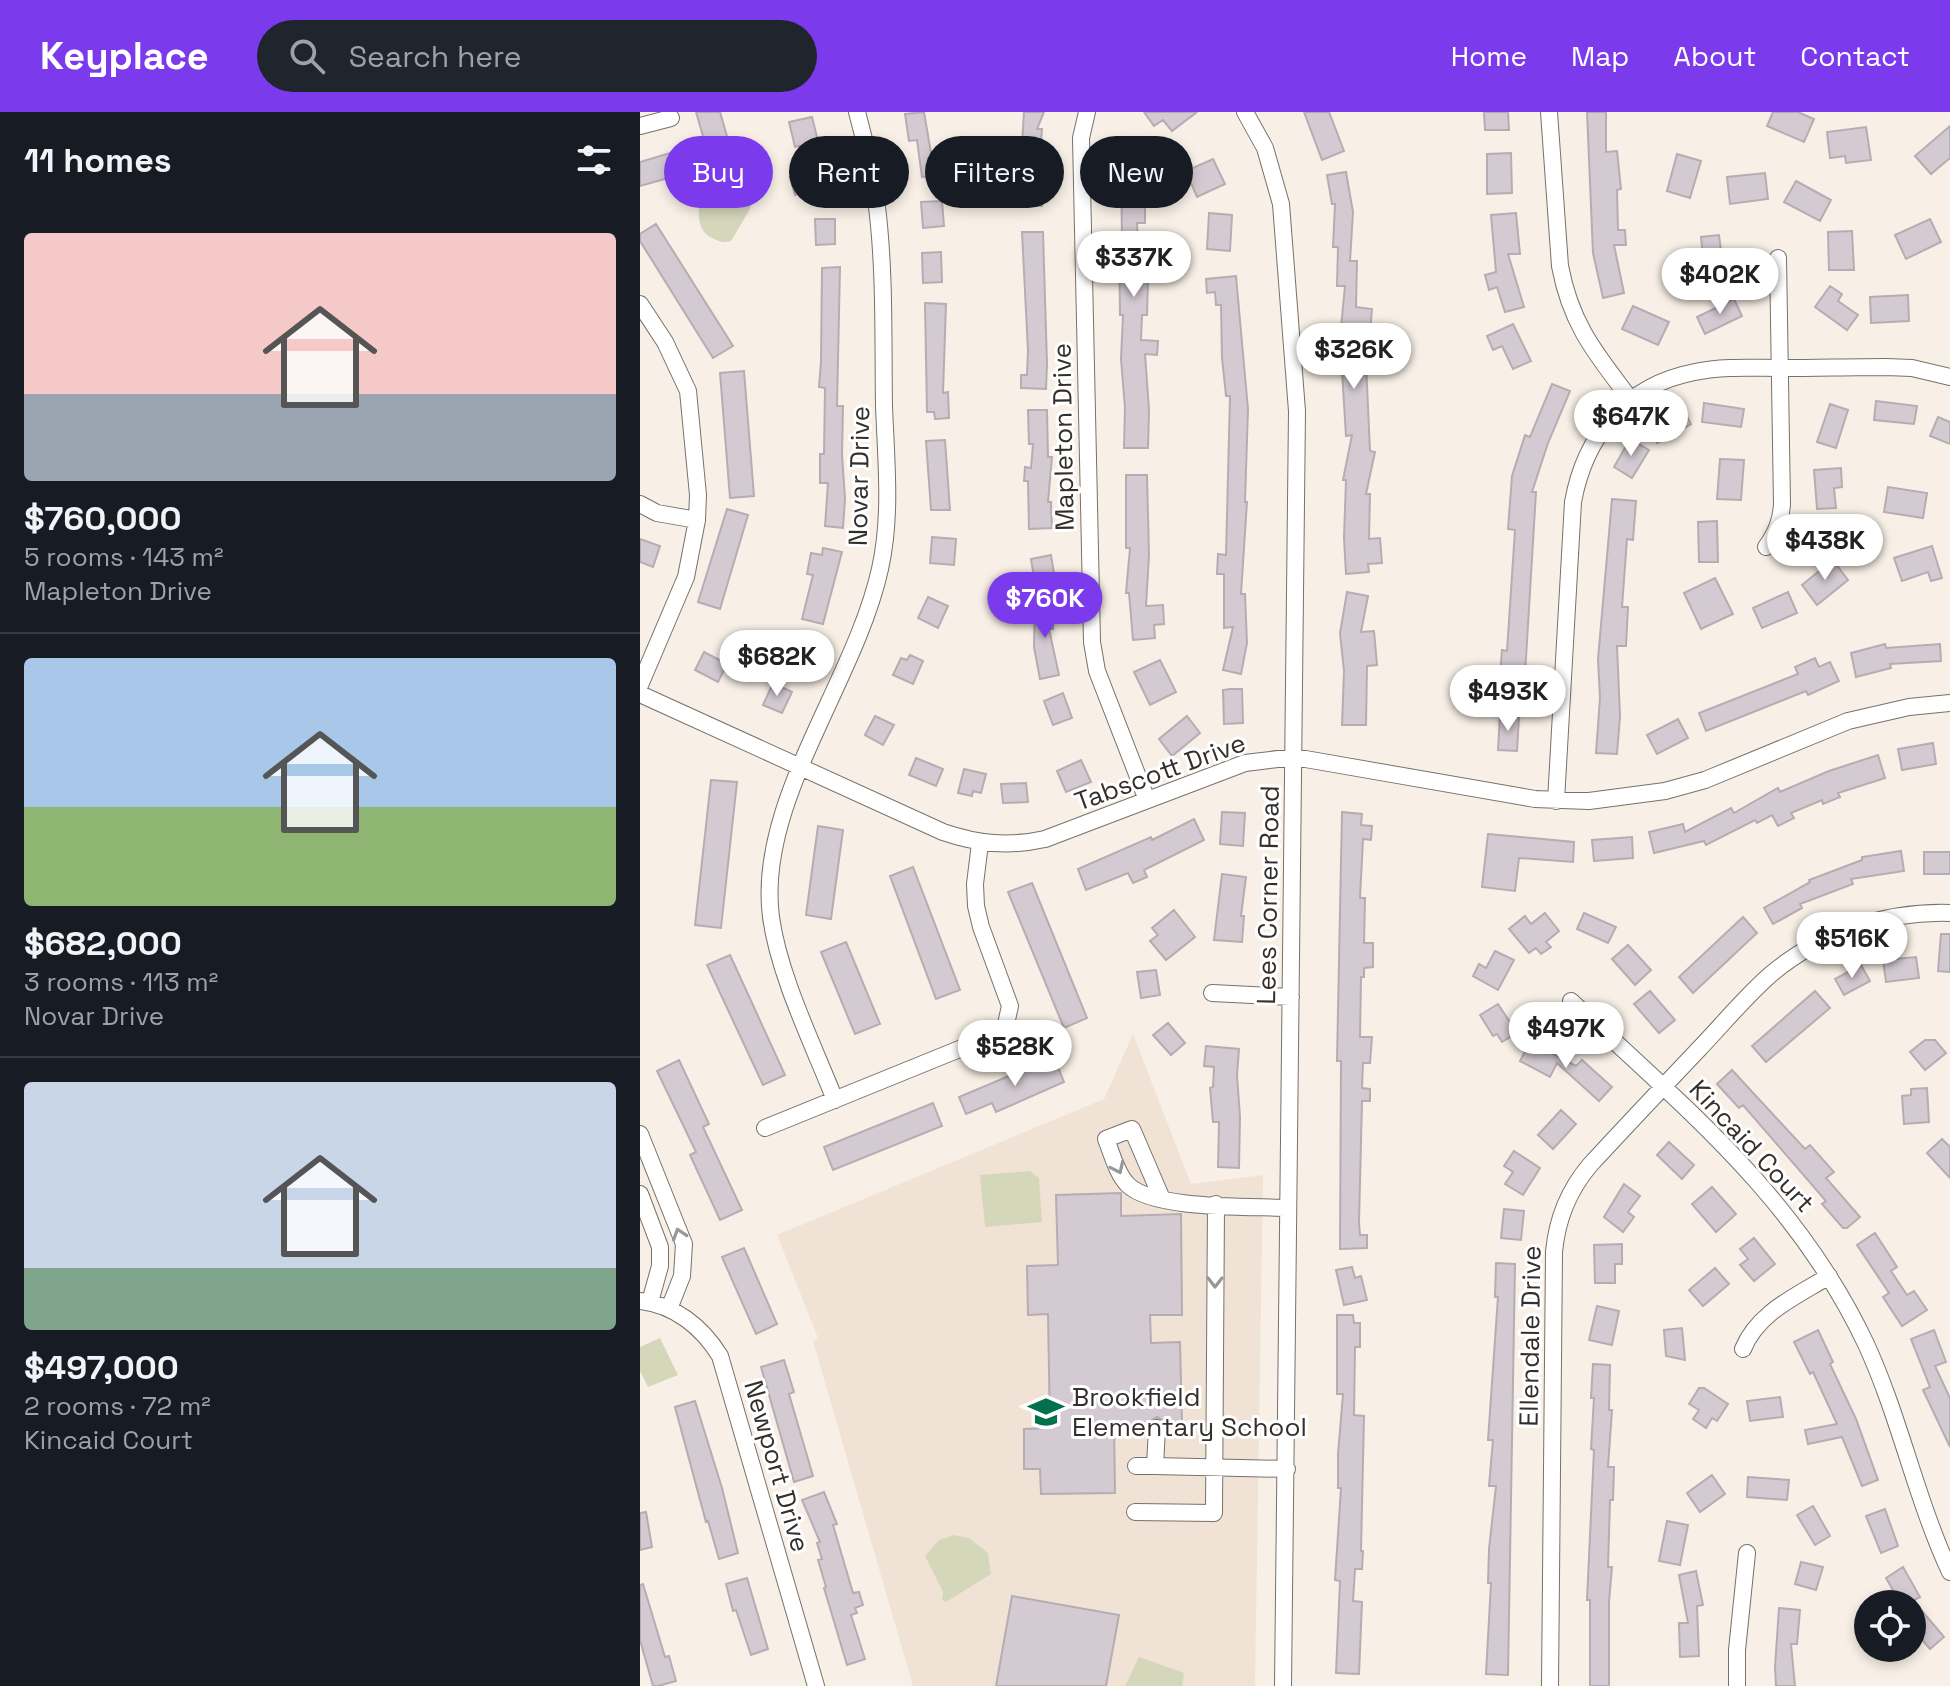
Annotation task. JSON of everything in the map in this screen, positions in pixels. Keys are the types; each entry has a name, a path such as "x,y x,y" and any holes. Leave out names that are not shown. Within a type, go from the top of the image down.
{"street":[{"name":"Novar Drive","path":"835,1100 779,955 770,907 770,873 775,840 800,767 861,635 878,579 885,534 887,492 880,245 873,175 857,112"},
{"name":"Mapleton Drive","path":"1087,112 1081,138 1092,642 1102,685 1147,800"},
{"name":"Lees Corner Road","path":"1245,112 1265,148 1275,176 1285,234 1297,411 1283,1686"},
{"path":"1549,112 1564,287 1578,326 1631,400"},
{"path":"640,126 671,118"},
{"path":"1766,547 1776,534 1782,504 1778,258"},
{"path":"640,304 665,342 688,391 698,495 697,520 686,577 640,685"},
{"path":"1556,801 1573,502 1577,481 1605,424 1631,400 1671,378 1715,369 1886,367 1912,368 1950,377"},
{"path":"640,504 657,513 697,520"},
{"name":"Tabscott Drive","path":"640,694 943,832 980,843 1019,844 1045,839 1245,763 1294,757 1556,801 1618,799 1705,780 1848,721 1909,707 1950,703"},
{"path":"765,1128 994,1035 1006,1024 1010,1000 981,927 976,906 980,843"},
{"name":"Ellendale Drive","path":"1550,1686 1554,1252 1557,1228 1566,1201 1580,1176 1757,987 1799,954 1852,928 1883,919 1950,913"},
{"path":"1212,993 1291,997"},
{"name":"Kincaid Court","path":"1571,1001 1734,1154 1797,1228 1829,1276 1847,1306 1878,1373 1950,1572"},
{"path":"640,1134 684,1244 682,1276 669,1309"},
{"path":"640,1194 660,1247 660,1266 645,1302"},
{"path":"1162,1199 1288,1208"},
{"path":"1135,1512 1214,1513 1216,1204"},
{"path":"1743,1349 1756,1325 1767,1315 1829,1276"},
{"name":"Newport Drive","path":"645,1302 669,1309 692,1323 720,1356 816,1686"},
{"path":"1155,1466 1157,1428"},
{"path":"1136,1466 1287,1469"},
{"path":"1737,1686 1737,1650 1747,1553"}],"shaded area":[{"name":"Brookfield Elementary School","path":"1133,1034 1191,1184 1263,1175 1255,1686 913,1686 813,1341 818,1338 777,1235 1104,1099"}],"green space":[{"path":"700,208 750,208 731,241 724,242 706,234"},
{"path":"1030,1171 1039,1178 1042,1222 985,1227 980,1175"},
{"path":"660,1338 678,1375 648,1387 640,1371 640,1347"},
{"path":"954,1535 969,1538 988,1553 991,1574 946,1602 942,1600 943,1592 925,1556 939,1540"},
{"path":"1139,1657 1184,1673 1182,1686 1125,1686"}],"building":[{"path":"696,112 720,112 727,136 703,136"},
{"path":"924,112 928,136 925,136 925,177 922,177 917,140 909,141 905,114"},
{"path":"1024,112 1044,112 1037,129 1042,129 1041,136 1023,136"},
{"path":"1144,112 1197,112 1172,131 1163,120 1154,126"},
{"path":"1304,112 1329,112 1344,151 1322,160"},
{"path":"1484,112 1508,112 1509,130 1485,130"},
{"path":"1587,112 1606,112 1606,152 1617,151 1621,189 1617,190 1618,230 1625,230 1626,245 1614,245 1624,293 1603,298 1593,253"},
{"path":"1773,112 1798,112 1814,119 1804,142 1767,126"},
{"path":"812,117 817,136 792,136 789,122"},
{"path":"1950,126 1950,158 1931,174 1915,156"},
{"path":"1866,127 1871,160 1846,163 1845,156 1830,158 1827,132"},
{"path":"1511,153 1512,193 1487,194 1487,154"},
{"path":"1677,154 1701,161 1690,198 1667,191"},
{"path":"664,155 664,179 640,186 640,162"},
{"path":"1213,159 1225,184 1197,197 1193,188 1193,168"},
{"path":"1346,172 1353,212 1350,261 1357,261 1356,307 1372,309 1369,342 1365,341 1370,451 1375,452 1366,494 1370,494 1369,539 1380,538 1382,563 1368,564 1369,572 1346,574 1346,480 1343,480 1352,435 1346,436 1340,338 1345,286 1337,286 1338,247 1333,247 1335,204 1332,204 1327,175"},
{"path":"1765,173 1768,199 1730,204 1727,177"},
{"path":"1796,181 1831,200 1820,221 1784,202"},
{"path":"921,202 925,202 925,208 943,208 944,226 923,228"},
{"path":"1122,208 1145,208 1145,223 1137,223 1140,281 1148,281 1147,315 1142,315 1141,340 1158,341 1157,355 1145,354 1148,448 1124,448 1119,236 1122,236"},
{"path":"1209,213 1232,215 1230,251 1207,249"},
{"path":"1516,213 1520,254 1508,254 1524,307 1505,312 1497,287 1489,290 1485,275 1496,272 1491,215"},
{"path":"815,219 835,219 835,244 816,245"},
{"path":"1930,219 1941,242 1906,259 1895,235"},
{"path":"656,224 733,346 713,358 640,241 640,234"},
{"path":"1852,231 1854,270 1829,270 1828,232"},
{"path":"1022,232 1043,232 1046,389 1021,388 1021,375 1027,375 1028,351"},
{"path":"1719,235 1724,275 1705,277 1701,237"},
{"path":"941,252 942,282 923,283 922,253"},
{"path":"840,267 837,406 843,406 843,528 825,526 828,483 820,483 820,454 824,454 825,388 819,387 822,268"},
{"path":"1236,276 1248,409 1247,502 1241,594 1245,594 1247,643 1241,674 1223,670 1233,627 1224,628 1224,574 1217,574 1218,554 1226,555 1230,396 1226,396 1222,358 1221,305 1216,305 1215,292 1207,293 1206,279"},
{"path":"1830,286 1842,294 1838,301 1858,315 1847,330 1815,307"},
{"path":"1908,295 1909,321 1871,323 1870,297"},
{"path":"1734,299 1742,316 1705,334 1697,317"},
{"path":"925,303 946,304 943,393 948,392 949,418 935,419 934,412 927,412"},
{"path":"1633,306 1669,322 1658,345 1622,329"},
{"path":"1513,324 1531,361 1513,369 1502,346 1493,350 1487,336"},
{"path":"744,371 754,496 730,498 720,373"},
{"path":"1552,384 1570,391 1532,492 1536,492 1524,691 1499,690 1502,650 1507,651 1515,530 1508,529 1512,476 1525,435 1530,437"},
{"path":"1876,401 1917,406 1914,424 1874,420"},
{"path":"1704,403 1744,409 1741,427 1702,422"},
{"path":"1830,404 1848,410 1836,448 1817,442"},
{"path":"1682,407 1691,424 1657,443 1647,427"},
{"path":"1028,410 1047,410 1048,457 1052,457 1048,502 1051,502 1052,528 1029,529 1028,481 1024,481 1025,467 1031,468 1033,444 1029,444"},
{"path":"1938,417 1950,422 1950,444 1930,436"},
{"path":"1630,439 1649,450 1632,478 1614,467"},
{"path":"945,440 950,510 931,510 926,441"},
{"path":"1720,459 1744,460 1741,500 1717,499"},
{"path":"1841,468 1842,487 1834,488 1836,508 1817,509 1814,470"},
{"path":"1126,475 1147,475 1149,555 1146,606 1163,605 1164,624 1154,625 1155,638 1133,640 1129,593 1126,593 1130,548 1126,548"},
{"path":"1888,487 1927,493 1923,518 1884,512"},
{"path":"1612,499 1636,501 1633,540 1627,539 1622,607 1628,607 1626,646 1617,646 1620,716 1617,754 1596,753 1600,698 1598,659"},
{"path":"727,509 748,515 720,609 698,602"},
{"path":"1717,521 1718,562 1699,562 1698,522"},
{"path":"932,537 956,539 954,565 930,563"},
{"path":"640,539 660,546 653,567 640,562"},
{"path":"1932,546 1942,578 1931,581 1928,572 1902,581 1894,558"},
{"path":"823,548 842,552 823,624 802,619 813,575 807,574 811,553 822,555"},
{"path":"1051,555 1055,580 1035,584 1031,559"},
{"path":"1833,560 1848,580 1817,605 1802,585"},
{"path":"1715,578 1733,614 1701,629 1684,593"},
{"path":"1347,592 1368,596 1361,632 1374,631 1377,665 1367,666 1366,725 1342,725 1344,671 1340,633"},
{"path":"1788,592 1797,613 1762,628 1753,608"},
{"path":"928,597 948,606 938,628 918,618"},
{"path":"1035,602 1054,603 1053,629 1049,629 1059,675 1040,679 1034,647"},
{"path":"797,636 814,644 804,668 787,661"},
{"path":"1885,644 1886,648 1940,644 1941,661 1890,664 1891,668 1856,677 1851,653"},
{"path":"704,652 727,664 718,682 695,670"},
{"path":"910,655 923,661 913,684 893,675 901,658 907,660"},
{"path":"1815,658 1819,667 1830,662 1839,681 1706,731 1699,713 1798,674 1795,667"},
{"path":"1160,660 1176,692 1150,705 1134,672"},
{"path":"773,683 792,692 782,713 763,705"},
{"path":"1242,689 1243,723 1224,724 1223,690"},
{"path":"1063,693 1072,718 1053,725 1044,701"},
{"path":"1500,715 1519,717 1517,751 1498,750"},
{"path":"875,716 894,725 883,745 865,735"},
{"path":"1187,716 1200,733 1172,756 1159,739"},
{"path":"1678,719 1688,738 1657,754 1647,735"},
{"path":"1933,743 1936,764 1902,770 1898,749"},
{"path":"1878,755 1885,778 1838,793 1840,797 1823,804 1822,800 1791,813 1794,818 1778,826 1772,815 1757,823 1755,820 1706,845 1704,841 1654,853 1649,832 1683,824 1685,832 1731,808 1734,813 1778,788 1780,792"},
{"path":"916,758 943,769 936,786 909,775"},
{"path":"1081,760 1091,782 1066,792 1057,771"},
{"path":"964,769 986,774 981,793 973,791 972,796 958,793"},
{"path":"711,780 737,782 721,928 695,925"},
{"path":"1026,783 1028,802 1003,803 1001,784"},
{"path":"1222,812 1245,813 1243,846 1220,844"},
{"path":"1342,812 1362,814 1361,825 1372,826 1371,840 1363,839 1360,898 1365,898 1364,943 1373,943 1373,967 1364,968 1364,977 1361,977 1360,1037 1372,1037 1370,1063 1363,1063 1362,1088 1370,1089 1370,1101 1362,1101 1359,1223 1360,1235 1367,1235 1367,1248 1340,1249 1341,1061 1337,1061"},
{"path":"1194,819 1204,840 1144,870 1147,877 1133,883 1128,873 1086,890 1078,869 1151,837 1152,840"},
{"path":"818,826 843,830 831,919 806,915"},
{"path":"1488,834 1574,842 1573,862 1519,858 1515,891 1482,887"},
{"path":"1632,837 1633,858 1594,861 1592,840"},
{"path":"1901,851 1904,871 1851,879 1853,884 1800,904 1802,908 1773,924 1764,908 1809,880 1862,860 1862,857"},
{"path":"1924,852 1950,852 1950,874 1924,874"},
{"path":"913,867 960,990 936,999 890,876"},
{"path":"1222,874 1246,877 1241,916 1244,916 1242,942 1214,940"},
{"path":"1032,883 1087,1018 1064,1028 1008,892"},
{"path":"1174,910 1195,937 1166,960 1150,941 1158,935 1152,928"},
{"path":"1545,913 1559,931 1546,942 1551,947 1541,954 1536,948 1529,953 1509,929 1525,916 1531,924"},
{"path":"1584,913 1616,927 1608,943 1577,929"},
{"path":"1743,917 1757,933 1693,993 1679,977"},
{"path":"1941,934 1950,934 1950,972 1938,971"},
{"path":"846,942 880,1024 855,1034 821,952"},
{"path":"1628,945 1651,970 1635,985 1612,959"},
{"path":"1495,951 1514,960 1498,990 1473,976 1479,964 1486,968"},
{"path":"730,955 785,1075 763,1085 707,965"},
{"path":"1916,957 1919,978 1886,982 1883,960"},
{"path":"1861,965 1870,981 1844,995 1835,979"},
{"path":"1156,970 1160,995 1141,998 1137,972"},
{"path":"1650,991 1675,1020 1659,1033 1634,1004"},
{"path":"1815,991 1830,1008 1766,1062 1752,1046"},
{"path":"1498,1004 1517,1033 1502,1042 1497,1034 1493,1036 1480,1015"},
{"path":"1168,1023 1185,1043 1171,1055 1153,1035"},
{"path":"1925,1040 1935,1040 1946,1053 1925,1070 1910,1052"},
{"path":"1530,1042 1576,1066 1582,1060 1612,1087 1599,1101 1557,1063 1550,1077 1520,1061"},
{"path":"1206,1046 1239,1049 1239,1168 1218,1167 1219,1122 1213,1122 1210,1088 1213,1087 1214,1067 1204,1066"},
{"path":"1054,1057 1064,1082 996,1112 992,1103 966,1114 959,1097"},
{"path":"679,1060 709,1124 703,1127 742,1210 720,1220 690,1155 696,1152 657,1071"},
{"path":"1732,1070 1805,1149 1810,1145 1834,1172 1826,1178 1860,1217 1847,1228 1843,1228 1822,1204 1826,1201 1743,1105 1739,1108 1717,1084"},
{"path":"1927,1088 1929,1122 1904,1124 1902,1096 1911,1095 1911,1089"},
{"path":"933,1103 942,1126 833,1170 824,1147"},
{"path":"1561,1110 1576,1124 1553,1149 1538,1135"},
{"path":"1942,1139 1950,1147 1950,1178 1927,1153"},
{"path":"1669,1142 1694,1165 1682,1179 1657,1155"},
{"path":"1514,1151 1540,1168 1523,1195 1505,1184 1513,1172 1504,1166"},
{"path":"1624,1184 1640,1196 1628,1212 1634,1217 1623,1232 1604,1217"},
{"path":"1712,1187 1736,1214 1716,1232 1692,1204"},
{"path":"1121,1193 1121,1216 1181,1214 1182,1315 1150,1315 1151,1343 1180,1342 1182,1422 1166,1422 1157,1417 1147,1423 1114,1424 1115,1493 1041,1494 1040,1469 1024,1469 1024,1429 1050,1428 1048,1314 1028,1315 1027,1266 1058,1265 1056,1195"},
{"path":"1504,1209 1524,1211 1521,1240 1501,1238"},
{"path":"1875,1233 1897,1267 1891,1271 1907,1295 1914,1291 1927,1310 1902,1326 1883,1297 1889,1293 1857,1245"},
{"path":"1754,1238 1775,1264 1754,1281 1740,1265 1748,1259 1740,1249"},
{"path":"1622,1244 1622,1264 1615,1264 1615,1283 1595,1283 1594,1245"},
{"path":"744,1248 777,1324 756,1334 722,1257"},
{"path":"1496,1263 1515,1264 1508,1675 1486,1674 1491,1583 1488,1583 1489,1549 1496,1486 1489,1486 1493,1440 1488,1440 1498,1297 1495,1297"},
{"path":"1352,1267 1355,1278 1361,1276 1367,1300 1344,1305 1336,1270"},
{"path":"1715,1268 1729,1284 1703,1306 1689,1290"},
{"path":"1597,1306 1619,1311 1612,1345 1589,1340"},
{"path":"1337,1315 1353,1315 1354,1323 1360,1323 1360,1347 1355,1347 1354,1415 1364,1416 1363,1551 1362,1569 1355,1569 1353,1601 1362,1602 1359,1674 1336,1673 1340,1581 1335,1580 1341,1488 1338,1488 1338,1454 1343,1394 1337,1394"},
{"path":"1682,1328 1685,1360 1666,1356 1664,1330"},
{"path":"1818,1330 1878,1480 1862,1486 1842,1437 1808,1444 1805,1430 1837,1424 1813,1372 1810,1374 1794,1342"},
{"path":"1934,1330 1946,1362 1935,1366 1950,1398 1950,1447 1923,1390 1930,1387 1911,1339"},
{"path":"784,1360 794,1392 789,1394 813,1476 794,1482 761,1367"},
{"path":"1593,1364 1610,1365 1609,1410 1612,1410 1608,1467 1614,1467 1608,1567 1612,1567 1609,1686 1590,1686 1590,1600 1587,1600 1594,1450 1591,1449"},
{"path":"1699,1388 1704,1388 1728,1404 1717,1421 1712,1418 1706,1428 1693,1419 1699,1410 1689,1404"},
{"path":"1780,1397 1783,1417 1750,1421 1747,1401"},
{"path":"695,1401 738,1553 719,1559 675,1407"},
{"path":"1712,1475 1725,1494 1700,1512 1687,1493"},
{"path":"1748,1477 1789,1480 1787,1500 1747,1497"},
{"path":"824,1492 837,1524 833,1525 853,1593 859,1592 863,1605 855,1608 857,1613 851,1615 865,1659 847,1665 824,1588 818,1560 822,1559 817,1543 820,1542 802,1500"},
{"path":"1813,1506 1830,1536 1815,1545 1797,1515"},
{"path":"1885,1509 1898,1546 1881,1553 1866,1516"},
{"path":"646,1512 652,1547 640,1550 640,1513"},
{"path":"1667,1521 1688,1525 1680,1565 1659,1561"},
{"path":"1801,1562 1823,1567 1816,1590 1795,1584"},
{"path":"1903,1567 1916,1590 1893,1590 1886,1578"},
{"path":"1696,1571 1703,1605 1697,1606 1699,1656 1680,1657 1679,1623 1688,1623 1679,1575"},
{"path":"747,1578 768,1649 751,1655 726,1584"},
{"path":"643,1584 665,1657 669,1656 676,1681 658,1686 653,1686 640,1640 640,1585"},
{"path":"1012,1596 1119,1615 1106,1686 996,1686"},
{"path":"1779,1608 1800,1610 1797,1644 1791,1644 1795,1686 1776,1686"},
{"path":"1926,1616 1944,1637 1930,1649 1926,1644"}],"place":[{"name":"Brookfield Elementary School","path":"1046,1412"}]}
